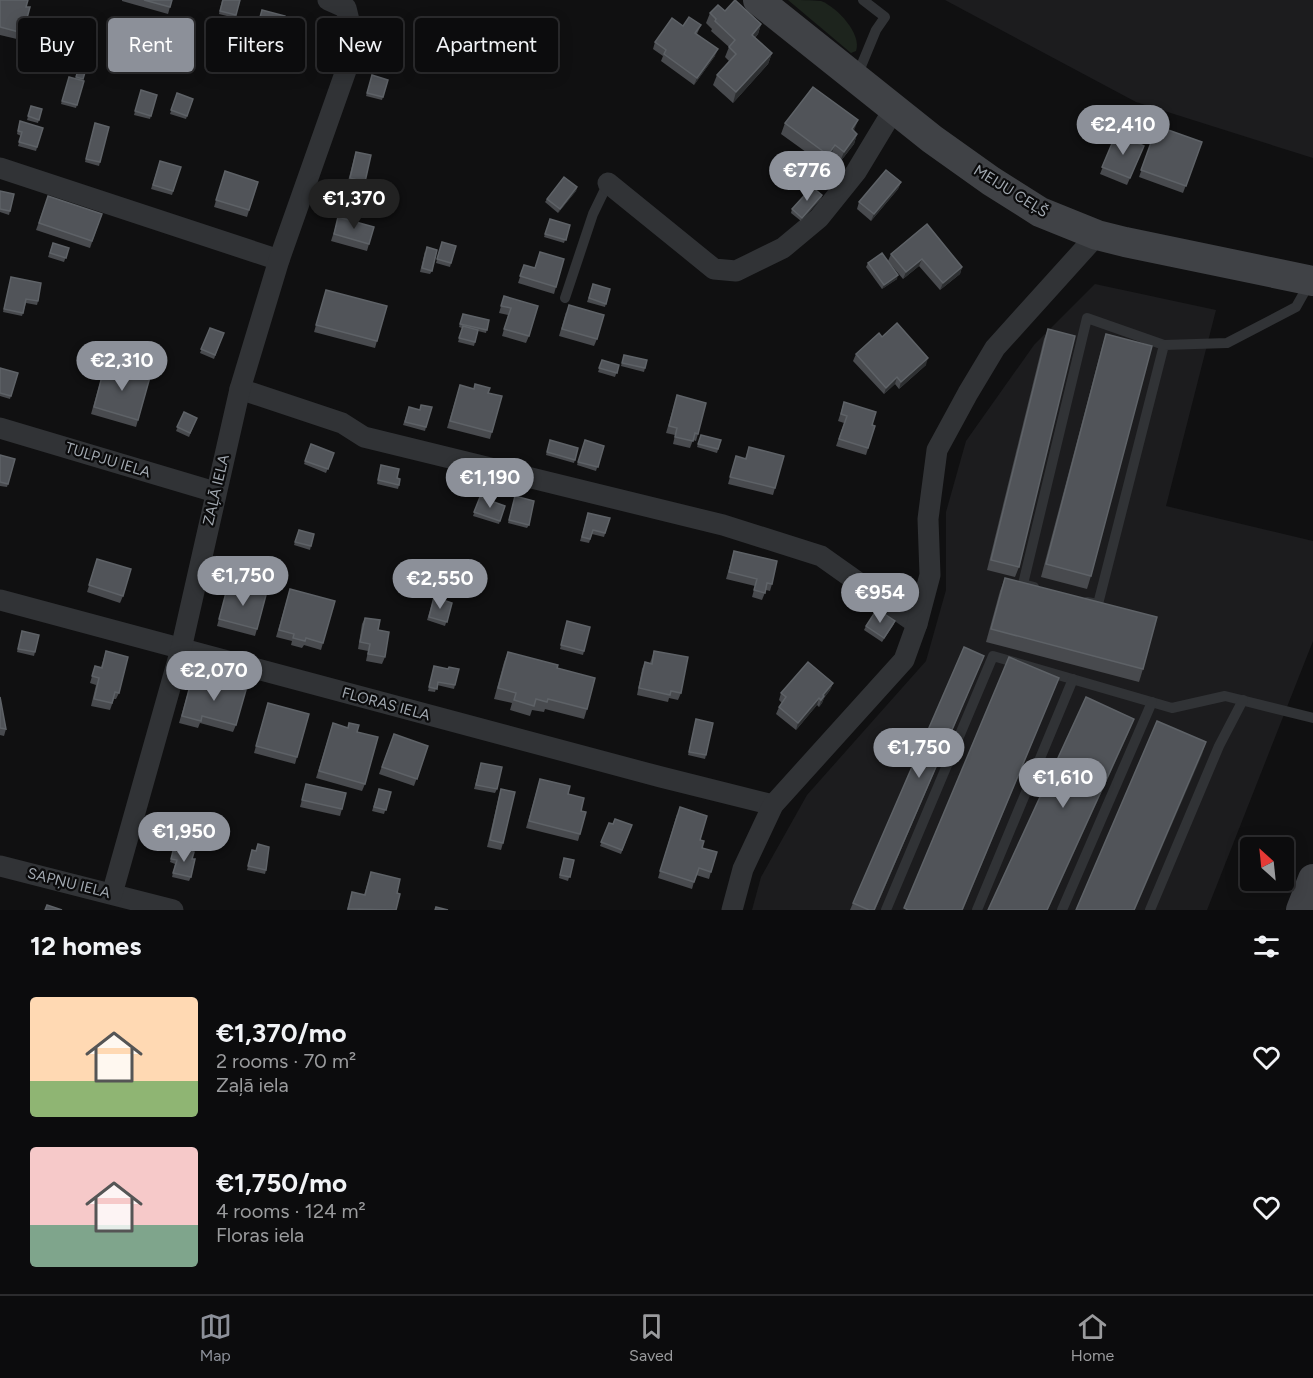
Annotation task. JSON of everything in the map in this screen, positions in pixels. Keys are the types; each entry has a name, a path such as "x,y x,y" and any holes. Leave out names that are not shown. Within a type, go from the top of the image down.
{"street":[{"name":"ZAĻĀ IELA","path":"111,894 181,649 240,388 279,260 355,45 346,8 328,0"},
{"name":"MEIJU CEĻŠ","path":"758,0 932,140 1040,212 1097,235 1312,281"},
{"path":"608,183 714,269 736,270 783,248 819,218 856,172 894,109"},
{"path":"0,168 279,260"},
{"path":"732,910 743,869 773,805 904,660 917,624 930,575 928,519 937,450 995,348 1097,235"},
{"path":"240,388 342,423 364,437 723,525 821,556 917,624"},
{"name":"TULPJU IELA","path":"0,428 215,492"},
{"name":"FLORAS IELA","path":"0,600 773,805"},
{"name":"SAPŅU IELA","path":"0,866 173,910"},
{"path":"1301,910 1313,879"}],"lane":[{"path":"856,79 876,30 885,17 863,0"},
{"path":"565,298 593,214 608,183"},
{"path":"1045,590 1023,584 1087,318 1164,345 1227,343 1296,307 1312,281"},
{"path":"1076,599 1098,604 1164,345"},
{"path":"886,910 993,656 1172,708 1225,696 1313,718"},
{"path":"977,910 1073,679"},
{"path":"1150,910 1219,746 1243,700"},
{"path":"1062,910 1152,702"}],"shaded area":[{"path":"788,0 821,1 834,9 852,29 857,44 856,51 851,53"},
{"path":"945,0 1313,0 1313,158 1136,102"},
{"path":"1095,284 1216,310 1166,506 1313,541 1313,641 1207,910 752,910 761,877 807,795 926,661 946,590 946,512 966,441 1034,345"}],"building":[{"path":"0,0 28,0 26,7 30,7 27,18 18,18 18,32 0,27"},
{"path":"144,0 172,0 170,7"},
{"path":"223,0 240,0 236,15 220,11"},
{"path":"735,0 761,24 752,35 772,53 736,92 717,75 736,54 729,47 735,40 710,13 718,5 725,11"},
{"path":"262,10 285,16 285,18 260,18"},
{"path":"689,17 701,25 695,33 718,49 697,78 664,54 666,50 655,42 672,18 683,26"},
{"path":"78,72 85,72 83,79 76,77"},
{"path":"372,75 388,80 383,97 367,93"},
{"path":"69,77 84,81 77,105 62,101"},
{"path":"813,87 858,120 852,129 857,134 844,152 835,145 828,155 785,123"},
{"path":"141,90 157,95 151,116 135,111"},
{"path":"177,93 193,99 187,116 171,110"},
{"path":"31,106 42,109 39,120 28,116"},
{"path":"20,121 43,128 37,147 19,142 22,132 18,131"},
{"path":"95,123 109,127 100,162 86,159"},
{"path":"1157,126 1202,142 1186,186 1141,170"},
{"path":"1116,134 1144,146 1130,178 1102,167"},
{"path":"356,152 371,155 365,182 350,178"},
{"path":"160,161 181,167 173,191 153,185"},
{"path":"886,170 901,182 874,214 859,202"},
{"path":"225,171 258,182 249,210 216,200"},
{"path":"564,177 577,187 560,209 547,199"},
{"path":"812,187 822,195 802,218 792,209"},
{"path":"0,191 14,194 10,211 0,209"},
{"path":"48,196 102,214 92,241 39,223"},
{"path":"343,204 353,207 350,217 339,214"},
{"path":"338,217 374,227 369,244 334,234"},
{"path":"550,219 570,225 566,240 545,234"},
{"path":"927,224 962,267 943,283 922,259 906,272 891,254"},
{"path":"442,242 456,246 451,263 437,259"},
{"path":"53,243 69,248 66,258 50,253"},
{"path":"427,247 437,250 432,271 422,268"},
{"path":"540,252 564,259 556,287 520,276 524,265 535,268"},
{"path":"882,253 898,275 884,285 868,263"},
{"path":"11,277 41,283 38,301 26,299 23,313 4,309"},
{"path":"593,284 610,289 606,304 589,298"},
{"path":"326,290 387,306 377,341 316,325"},
{"path":"504,296 538,306 529,336 504,329 511,308 501,306"},
{"path":"569,305 604,315 597,339 562,329"},
{"path":"463,314 489,320 487,330 460,324"},
{"path":"897,323 928,358 901,382 897,377 886,388 856,354 879,333 882,337"},
{"path":"463,326 478,330 475,342 459,338"},
{"path":"210,328 224,333 215,355 201,349"},
{"path":"1048,329 1075,336 1019,567 991,560"},
{"path":"1106,334 1152,346 1091,576 1046,564"},
{"path":"624,355 647,360 645,368 622,363"},
{"path":"602,360 619,365 617,373 599,368"},
{"path":"105,365 150,377 138,420 94,407"},
{"path":"0,368 18,373 11,396 0,393"},
{"path":"475,384 490,388 488,393 502,396 492,432 450,421 460,385 474,389"},
{"path":"677,395 706,403 698,434 695,433 693,441 675,437 677,428 669,426"},
{"path":"844,402 876,412 872,425 875,426 868,448 839,439 847,416 841,414"},
{"path":"421,405 432,407 426,427 405,422 409,407 420,410"},
{"path":"184,412 197,418 190,433 177,427"},
{"path":"701,435 721,440 718,449 698,444"},
{"path":"550,440 578,448 575,460 547,452"},
{"path":"585,440 604,446 598,467 578,462"},
{"path":"311,444 334,453 328,469 305,461"},
{"path":"749,447 784,456 775,488 730,477 736,456 746,459"},
{"path":"0,455 15,459 8,484 0,482"},
{"path":"381,465 399,469 397,478 400,479 399,485 378,480"},
{"path":"515,496 534,501 529,525 509,520"},
{"path":"480,497 505,506 500,521 474,512"},
{"path":"588,513 610,518 605,533 593,530 590,539 582,537"},
{"path":"299,530 314,534 311,546 295,542"},
{"path":"734,551 777,561 772,584 767,583 765,593 754,590 757,579 729,572"},
{"path":"97,559 131,569 123,596 89,585"},
{"path":"264,563 272,566 275,574 269,579 261,578 257,569"},
{"path":"1005,578 1157,617 1143,669 991,629"},
{"path":"228,585 266,595 257,629 219,619"},
{"path":"290,589 335,601 323,643 306,638 305,641 293,638 294,634 279,630"},
{"path":"434,597 452,603 447,622 429,617"},
{"path":"877,609 895,621 884,638 866,626"},
{"path":"365,618 380,620 378,630 389,632 385,657 368,654 370,644 360,642"},
{"path":"567,621 590,627 584,651 561,645"},
{"path":"22,631 39,635 35,652 18,649"},
{"path":"964,647 984,656 874,910 869,910 853,903"},
{"path":"106,651 128,657 119,693 115,692 112,703 94,699 99,678 92,676 95,666 102,668"},
{"path":"654,651 688,657 681,693 671,691 670,695 639,688 645,662 652,664"},
{"path":"508,652 558,665 557,668 595,678 587,709 548,699 547,702 536,699 534,706 514,700 516,693 498,688"},
{"path":"1009,657 1059,678 962,910 908,910 904,908"},
{"path":"808,662 833,683 821,700 819,698 798,723 779,707 786,697 781,693"},
{"path":"434,666 459,669 455,685 438,682 437,689 429,687"},
{"path":"208,681 246,690 236,725 202,716 201,721 182,716 191,682 207,687"},
{"path":"0,697 6,729 0,728"},
{"path":"1086,697 1134,719 1047,910 988,910"},
{"path":"268,703 309,714 297,757 256,746"},
{"path":"696,719 713,723 706,755 689,752"},
{"path":"1157,721 1206,742 1134,910 1076,910"},
{"path":"333,723 348,728 349,723 359,725 357,732 378,737 365,784 319,771"},
{"path":"394,734 428,746 417,779 382,767"},
{"path":"481,763 502,767 497,789 476,785"},
{"path":"540,779 570,786 568,794 584,798 581,811 586,812 580,834 529,821"},
{"path":"306,784 346,793 342,809 302,800"},
{"path":"379,789 391,792 386,810 374,807"},
{"path":"501,789 515,792 503,843 490,840"},
{"path":"680,807 707,816 700,840 704,841 702,848 717,852 711,872 699,868 694,882 660,871"},
{"path":"615,819 632,825 622,850 601,842 609,823 613,824"},
{"path":"258,844 269,847 266,870 248,866 252,850 256,851"},
{"path":"185,850 194,852 192,859 195,859 191,877 173,873 177,860 171,859 173,851 184,854"},
{"path":"564,858 574,860 570,877 560,875"},
{"path":"371,872 400,879 397,893 400,894 396,910 348,909 352,892 365,895"},
{"path":"47,905 62,910 45,910"}]}
